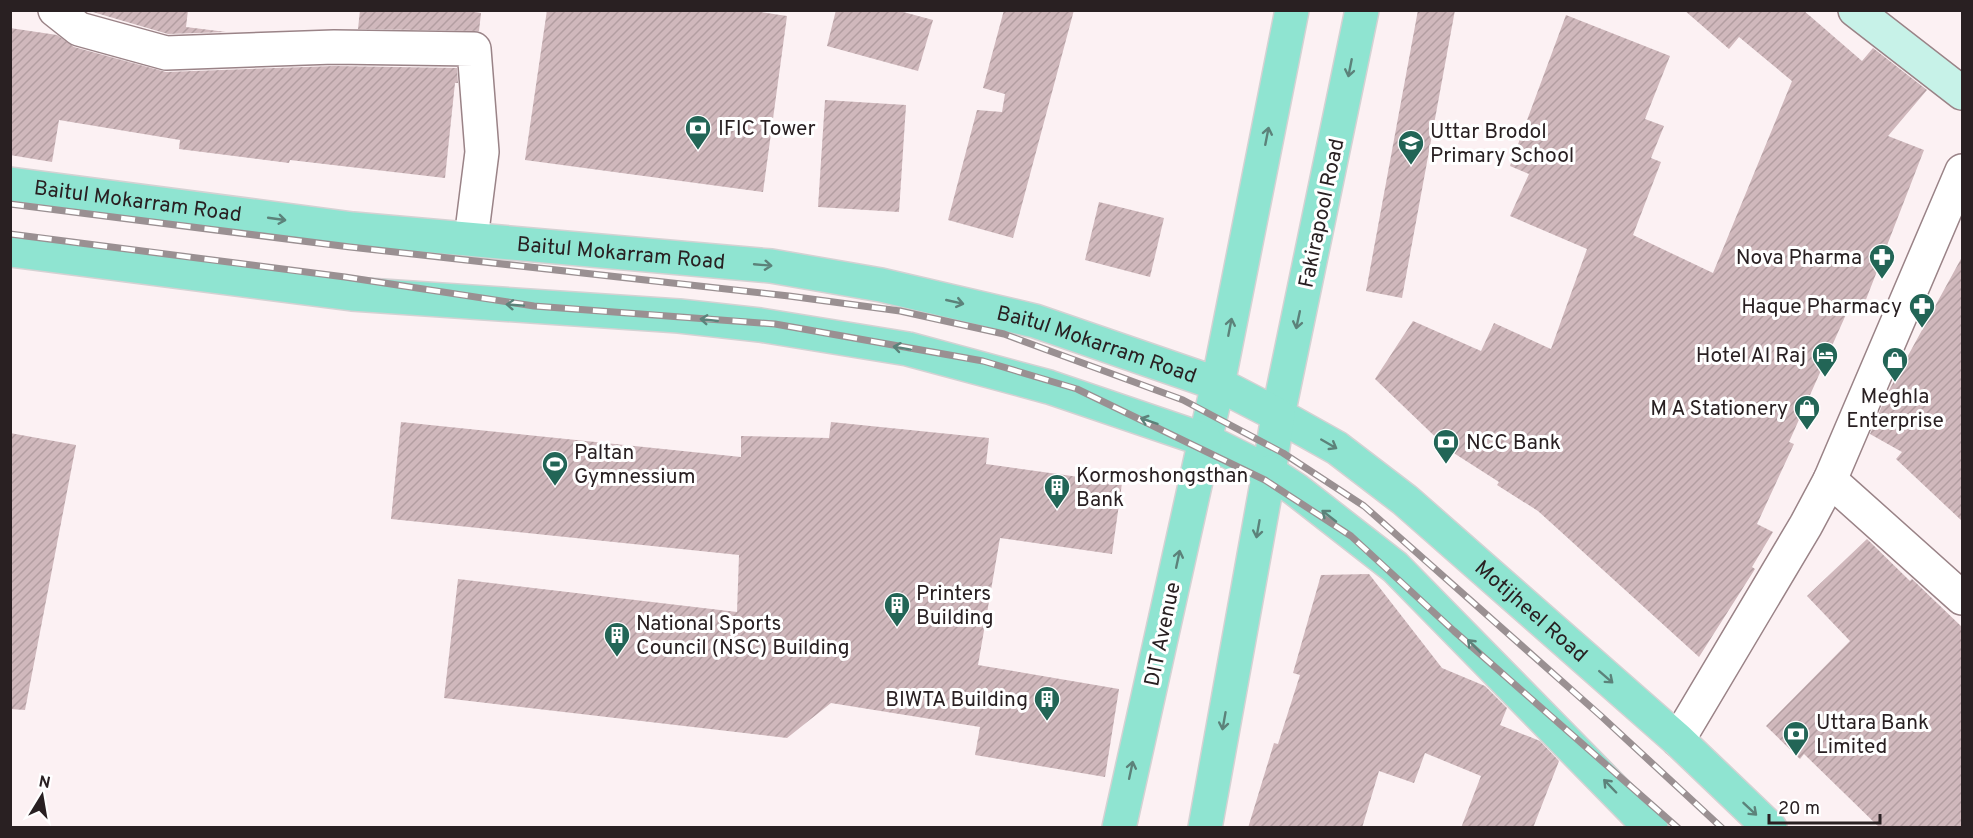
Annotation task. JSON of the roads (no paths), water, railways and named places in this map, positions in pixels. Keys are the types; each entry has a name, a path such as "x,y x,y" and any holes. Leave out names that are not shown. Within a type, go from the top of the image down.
{"main road":[{"path":"1218,384 1292,10"},
{"name":"Fakirapool Road","path":"1269,472 1278,415 1362,10"},
{"name":"Baitul Mokarram Road","path":"10,184 353,229 771,266 881,285 1035,321 1218,384 1278,415"},
{"path":"10,250 352,294 679,316 760,325 908,349 1049,387 1205,440 1269,472 1395,567 1651,828"},
{"name":"DIT Avenue","path":"1119,828 1218,384"},
{"name":"Motijheel Road","path":"1278,415 1337,448 1405,500 1678,740 1770,828"},
{"path":"1205,828 1269,472"}],"street":[{"path":"55,10 79,29 166,53 334,46 474,49 482,152 471,239"},
{"path":"1855,10 1962,93"},
{"path":"1678,740 1806,525 1830,480 1962,171"},
{"path":"1830,480 1962,598"}],"railway":[{"path":"10,204 350,247 789,296 900,311 1004,334 1183,400 1283,453 1364,506 1601,716 1722,828"},
{"path":"10,234 345,277 534,306 775,324 983,361 1077,389 1265,480 1351,536 1454,631 1678,828"}],"place":[{"name":"IFIC Tower","path":"698,151"},
{"name":"Uttar Brodol Primary School","path":"1411,166"},
{"name":"Nova Pharma","path":"1882,280"},
{"name":"Haque Pharmacy","path":"1922,329"},
{"name":"Hotel Al Raj","path":"1825,378"},
{"name":"Meghla Enterprise","path":"1895,383"},
{"name":"M A Stationery","path":"1807,431"},
{"name":"NCC Bank","path":"1446,465"},
{"name":"Paltan Gymnessium","path":"555,487"},
{"name":"Kormoshongsthan Bank","path":"1057,510"},
{"name":"Printers Building","path":"897,628"},
{"name":"National Sports Council (NSC) Building","path":"617,658"},
{"name":"BIWTA Building","path":"1047,722"},
{"name":"Uttara Bank Limited","path":"1796,757"}]}
